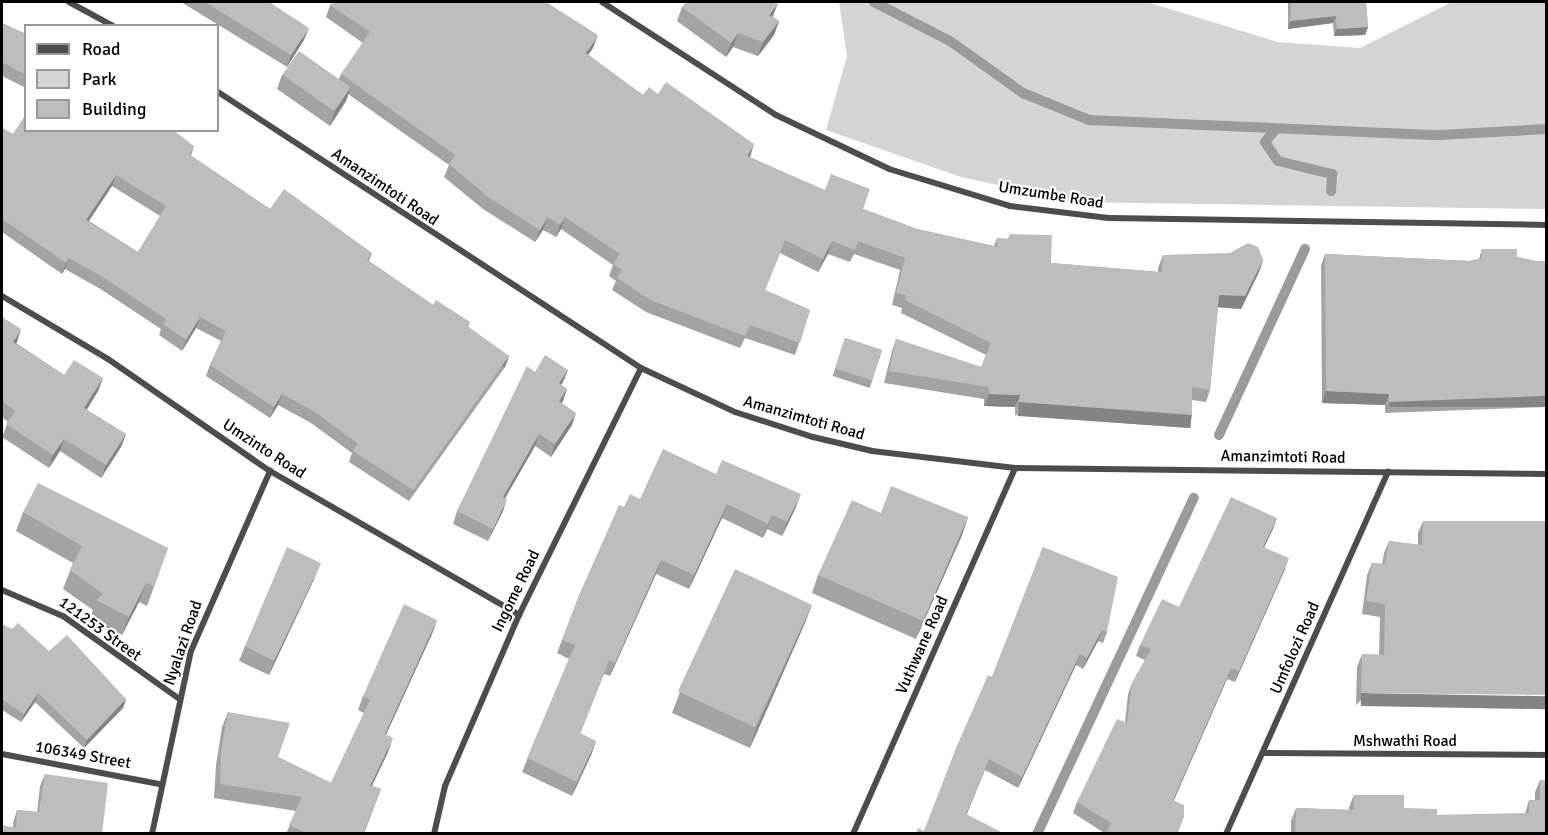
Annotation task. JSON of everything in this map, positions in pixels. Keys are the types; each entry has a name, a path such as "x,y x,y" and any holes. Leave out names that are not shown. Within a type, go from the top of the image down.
{"street":[{"path":"69,2 109,24"},
{"name":"Umzumbe Road","path":"602,2 776,115 889,169 1010,206 1108,218 1546,225"},
{"name":"Amanzimtoti Road","path":"219,93 641,368 697,397 813,437 872,451 1015,468 1546,474"},
{"name":"Umzinto Road","path":"2,296 108,359 270,471 519,615"},
{"name":"Ingome Road","path":"434,834 445,786 519,615 641,368"},
{"name":"Vuthwane Road","path":"853,834 1015,468"},
{"name":"Nyalazi Road","path":"152,834 159,784 178,698 206,614 270,471"},
{"name":"Umfolozi Road","path":"1226,834 1388,472"},
{"name":"121253 Street","path":"2,590 49,608 178,698"},
{"name":"Mshwathi Road","path":"1263,753 1546,755"},
{"name":"106349 Street","path":"2,754 159,784"}],"green space":[{"path":"839,2 1147,2 1278,42 1360,48 1452,2 1546,2 1546,209 1074,202 961,177 826,130 847,56"}],"building":[{"path":"205,2 269,2 309,28 291,55"},
{"path":"333,2 546,2 598,35 586,53 643,95 649,87 658,94 666,82 754,144 747,156 825,190 831,174 870,189 863,209 917,229 997,247 997,238 1009,239 1010,234 1052,235 1051,263 1162,272 1163,255 1230,253 1248,243 1258,247 1263,260 1245,296 1219,295 1210,390 1192,387 1192,415 1019,402 1020,395 989,394 989,387 889,371 896,339 981,367 991,343 905,300 906,295 896,293 905,258 858,241 855,250 832,241 823,259 785,240 765,290 810,310 800,343 750,325 745,336 650,300 617,278 622,270 613,264 620,254 565,217 560,225 548,217 540,230 488,197 449,164 455,155 341,74 370,32 330,5"},
{"path":"686,2 776,2 778,3 769,15 779,21 763,42 738,33 731,43 682,7"},
{"path":"1291,2 1366,2 1368,27 1337,29 1336,16 1290,21"},
{"path":"2,23 24,33 24,74 2,62"},
{"path":"299,51 351,87 334,111 282,75"},
{"path":"24,117 24,132 176,132 194,146 189,154 270,209 284,189 372,253 367,260 433,305 436,300 470,322 467,326 509,356 413,490 353,451 358,444 315,412 282,394 274,407 210,365 226,331 200,317 186,340 163,324 166,319 106,279 69,258 66,263 2,219 2,128 13,134","holes":["116,175 166,206 138,252 86,220"]},
{"path":"1482,249 1517,249 1517,257 1546,261 1546,396 1389,402 1389,394 1326,391 1325,254 1469,261 1482,258"},
{"path":"2,317 21,329 13,342 64,375 74,360 103,378 84,408 126,434 106,465 64,439 53,455 6,424 15,411 2,401"},
{"path":"845,338 882,350 872,380 835,368"},
{"path":"545,355 568,370 559,383 567,389 559,401 576,413 555,444 539,434 503,497 507,499 493,529 457,511 527,366 535,372"},
{"path":"663,449 716,474 722,460 801,494 787,522 772,515 768,524 727,504 694,575 661,560 615,663 609,660 580,733 596,741 577,782 527,758 575,645 562,640 580,593 619,505 624,507 630,494 640,499"},
{"path":"38,483 168,548 154,587 146,583 129,617 96,600 103,594 70,570 82,546 23,512"},
{"path":"891,486 968,517 923,621 818,575 852,500 881,513"},
{"path":"1231,497 1277,518 1263,547 1289,558 1239,671 1231,668 1173,800 1184,805 1184,816 1176,834 1106,834 1111,823 1077,802 1117,719 1127,723 1132,683 1151,649 1140,645 1162,599 1179,607"},
{"path":"1423,521 1546,521 1546,695 1361,693 1362,654 1384,655 1385,604 1366,601 1372,563 1385,564 1389,541 1422,545"},
{"path":"287,547 321,563 274,661 245,646"},
{"path":"1043,547 1118,577 1107,632 1102,630 1087,658 1080,654 1022,777 989,759 966,814 1005,834 916,834 918,828 924,831 956,748 988,675 992,677"},
{"path":"735,569 812,605 755,727 678,691"},
{"path":"404,604 437,620 385,734 393,738 370,786 381,789 363,834 308,834 289,825 302,797 220,784 221,751 228,712 290,723 278,757 331,783 370,700 363,696"},
{"path":"18,623 49,651 67,635 126,699 87,740 38,693 24,714 3,700 2,705 2,624 12,629"},
{"path":"45,774 108,783 102,834 2,834 2,825 16,828 17,810 39,812"},
{"path":"1540,780 1546,780 1546,834 1295,834 1296,808 1354,810 1354,795 1404,795 1404,808 1437,809 1437,815 1529,813 1529,800 1540,800"}],"waterway":[{"path":"874,2 950,41 1023,93 1089,120 1439,135 1546,129"},
{"path":"1274,131 1265,142 1278,161 1332,174 1331,191"},
{"path":"1219,435 1305,249"},
{"path":"1037,834 1194,498"}]}
